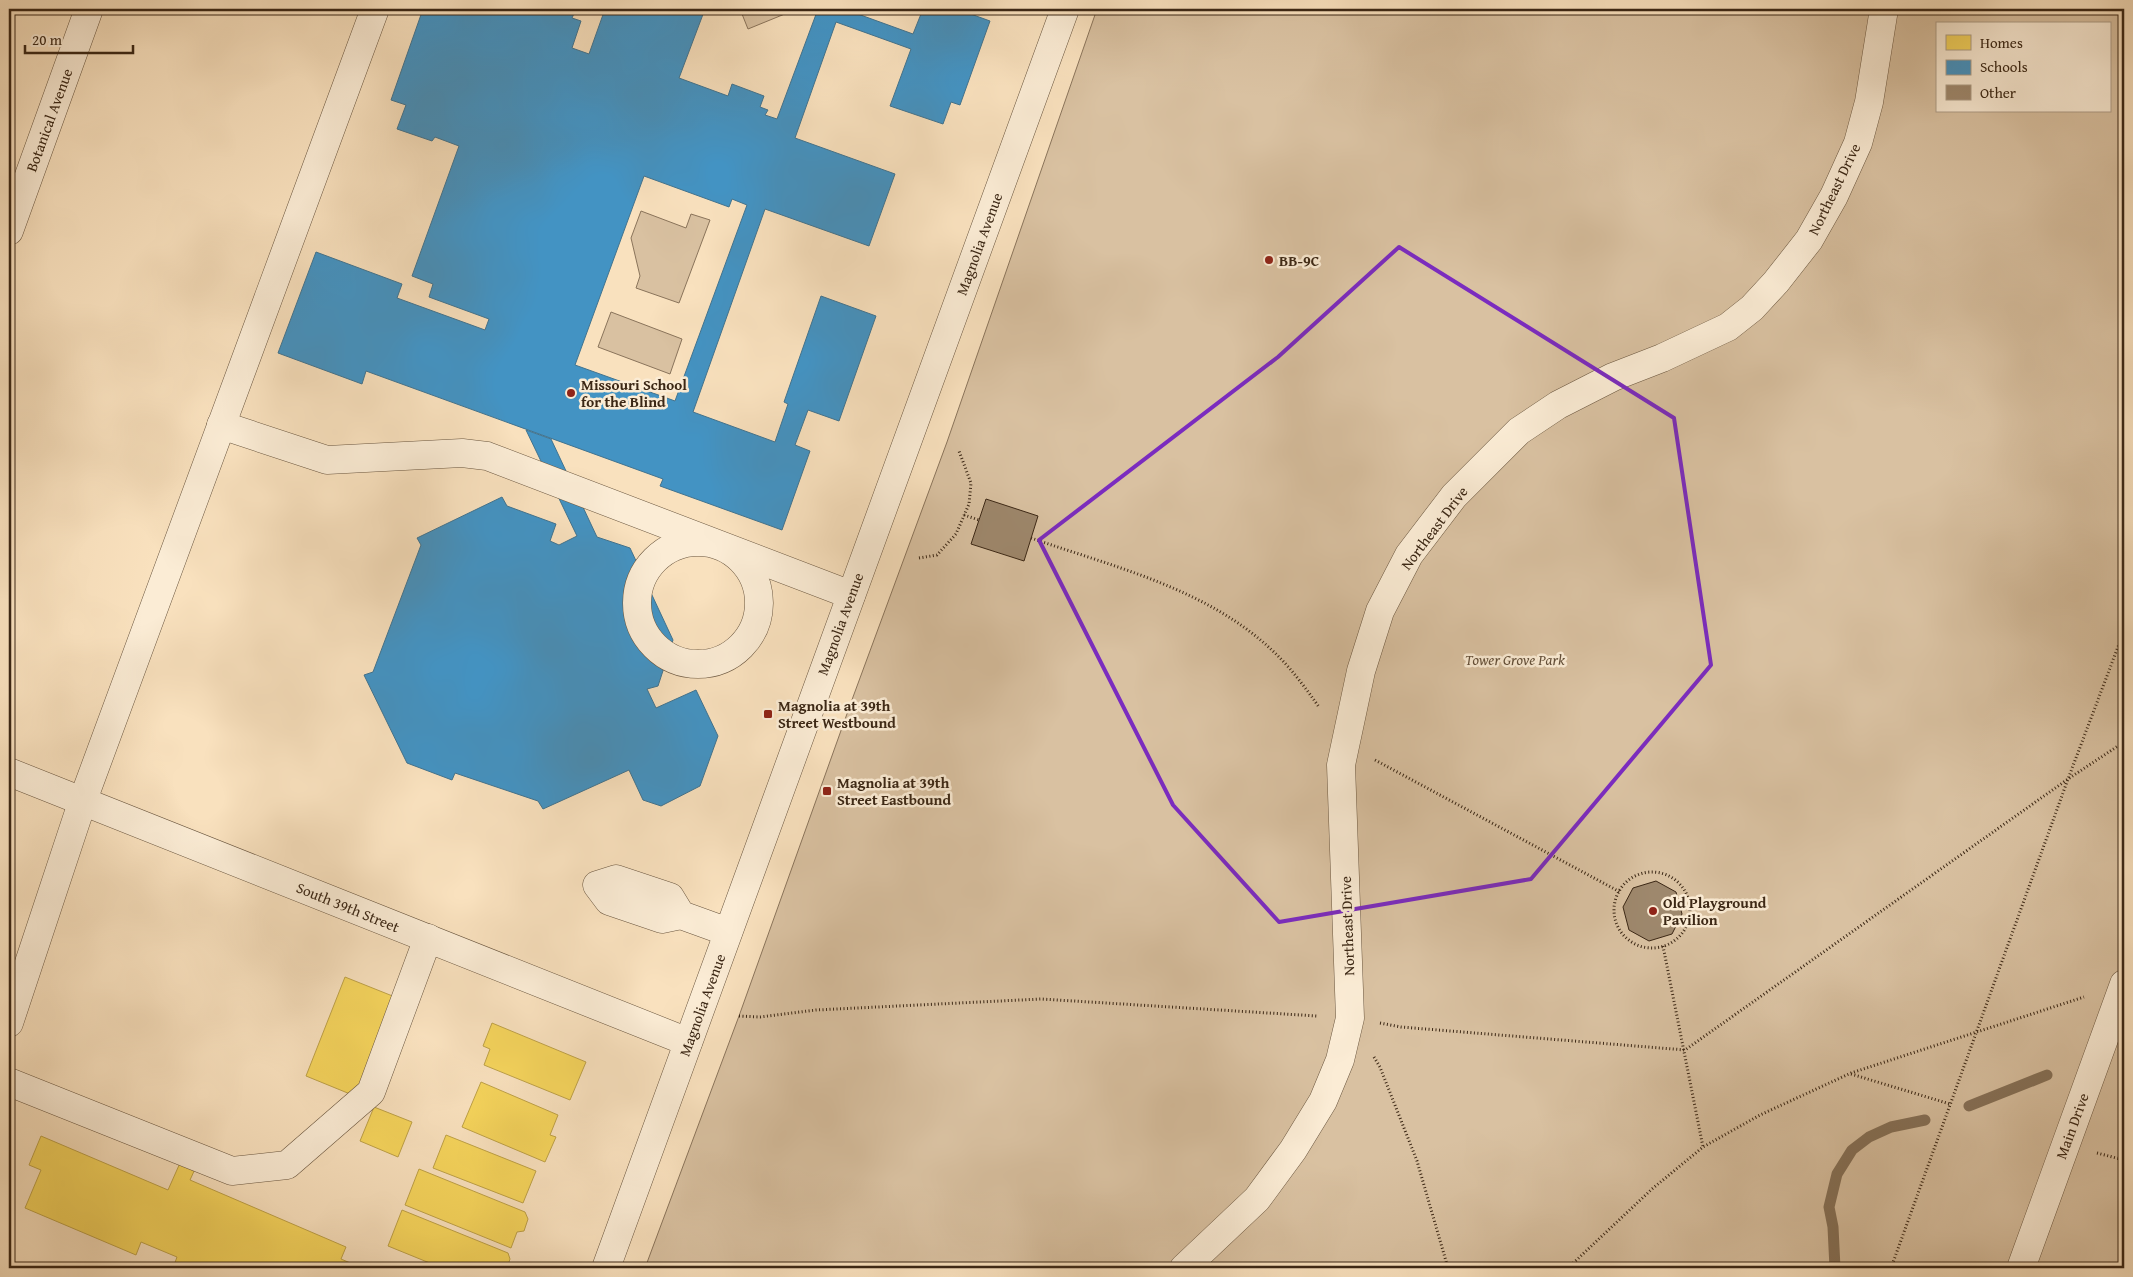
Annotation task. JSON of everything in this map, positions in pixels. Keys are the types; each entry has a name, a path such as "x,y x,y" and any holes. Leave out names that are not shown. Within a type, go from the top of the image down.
{"street":[{"name":"Botanical Avenue","path":"9,231 89,9"},
{"path":"9,1023 83,800 375,9"},
{"name":"Magnolia Avenue","path":"606,1268 1065,9"},
{"name":"Northeast Drive","path":"1184,1268 1257,1199 1293,1150 1323,1101 1340,1060 1350,1018 1341,765 1361,671 1380,611 1401,571 1410,555 1454,496 1518,431 1558,405 1613,377 1672,354 1728,327 1752,308 1776,282 1809,240 1834,196 1858,143 1868,102 1884,9"},
{"path":"221,425 327,460 462,453 487,456 851,595"},
{"path":"691,542 710,543 724,547 746,563 756,582 760,601 756,626 740,649 727,658 708,664 678,662 654,646 642,627 637,605 640,582 656,558 666,550 679,544 691,542"},
{"name":"South 39th Street","path":"9,772 688,1042"},
{"path":"681,915 728,932"},
{"path":"9,1082 232,1171 287,1165 372,1092 428,938"},
{"name":"Main Drive","path":"2021,1268 2124,984"}],"path":[{"path":"919,558 937,555 956,534 964,515 968,504 971,483 959,451"},
{"path":"964,515 979,520"},
{"path":"1891,1268 2068,778 2124,631"},
{"path":"739,1016 760,1018 816,1010 1041,999 1350,1018 1401,1027 1684,1050 2068,778 2124,742"},
{"path":"1646,873 1658,873 1670,877 1680,884 1690,902 1689,918 1685,929 1677,939 1663,946 1648,948 1633,943 1621,932 1616,921 1615,908 1620,892 1634,878 1646,873"},
{"path":"1663,946 1703,1147"},
{"path":"1568,1268 1652,1188 1703,1147 1760,1115 1850,1074 2089,995"},
{"path":"1350,1018 1380,1067 1417,1160 1448,1268"},
{"path":"1850,1074 1950,1104"}],"highlighted area":[{"path":"1399,247 1674,418 1711,665 1531,879 1279,922 1173,805 1039,540 1278,357"}],"green space":[{"path":"740,9 797,9 748,29"},
{"name":"Tower Grove Park","path":"1097,9 2124,9 2124,1268 645,1268 739,1016 853,697 947,442"},
{"path":"641,211 686,228 691,214 710,220 679,303 636,288 640,276 631,238"},
{"path":"611,312 682,339 670,374 598,347"}],"building: Homes":[{"path":"345,977 395,997 355,1096 306,1076"},
{"path":"492,1023 586,1062 570,1100 484,1065 490,1049 483,1046"},
{"path":"481,1082 558,1115 550,1135 556,1137 545,1162 462,1127"},
{"path":"374,1107 412,1122 398,1157 360,1141"},
{"path":"446,1135 536,1171 523,1203 433,1168"},
{"path":"41,1136 168,1190 180,1163 195,1169 190,1180 346,1247 341,1259 362,1268 173,1268 177,1257 141,1242 136,1255 25,1208 41,1170 29,1165"},
{"path":"419,1169 525,1212 528,1219 524,1231 517,1232 511,1248 405,1205"},
{"path":"402,1210 508,1253 510,1259 507,1268 442,1268 388,1246"}],"building: Schools":[{"name":"Missouri School for the Blind","path":"423,9 576,9 572,18 581,21 572,48 589,54 605,9 705,9 679,78 728,96 732,84 764,96 760,107 768,110 765,115 777,119 818,9 844,9 913,34 923,9 957,9 990,21 960,105 951,102 943,124 890,106 911,49 836,22 795,138 895,174 869,246 765,209 693,412 775,442 788,404 784,402 821,296 876,316 839,421 808,410 795,445 810,451 782,530 660,486 663,479 366,371 362,384 278,353 316,252 402,284 397,298 485,330 489,319 429,297 433,284 412,276 459,146 435,137 432,141 397,129 406,105 391,100","holes":["644,176 729,207 732,199 747,205 675,401 575,365"]},
{"path":"526,430 551,439 597,537 630,548 673,640 658,686 647,689 656,708 696,690 718,736 700,786 661,806 643,800 629,770 543,809 538,801 455,773 452,780 407,763 364,675 373,672 421,545 417,538 502,497 507,506 556,524 550,541 559,545 577,536"}],"building: Other":[{"path":"986,499 1038,516 1024,561 971,544"},
{"name":"Old Playground Pavilion","path":"1656,881 1676,892 1682,914 1672,934 1649,941 1629,930 1623,907 1633,888"}],"waterway":[{"path":"1969,1106 2047,1075"},
{"path":"1835,1268 1833,1227 1829,1207 1837,1174 1852,1150 1869,1137 1891,1127 1925,1120"}],"place":[{"name":"BB-9C","path":"1269,260"},
{"name":"Missouri School for the Blind","path":"571,393"},
{"name":"Magnolia at 39th Street Westbound","path":"768,714"},
{"name":"Magnolia at 39th Street Eastbound","path":"827,791"},
{"name":"Old Playground Pavilion","path":"1653,911"}]}
